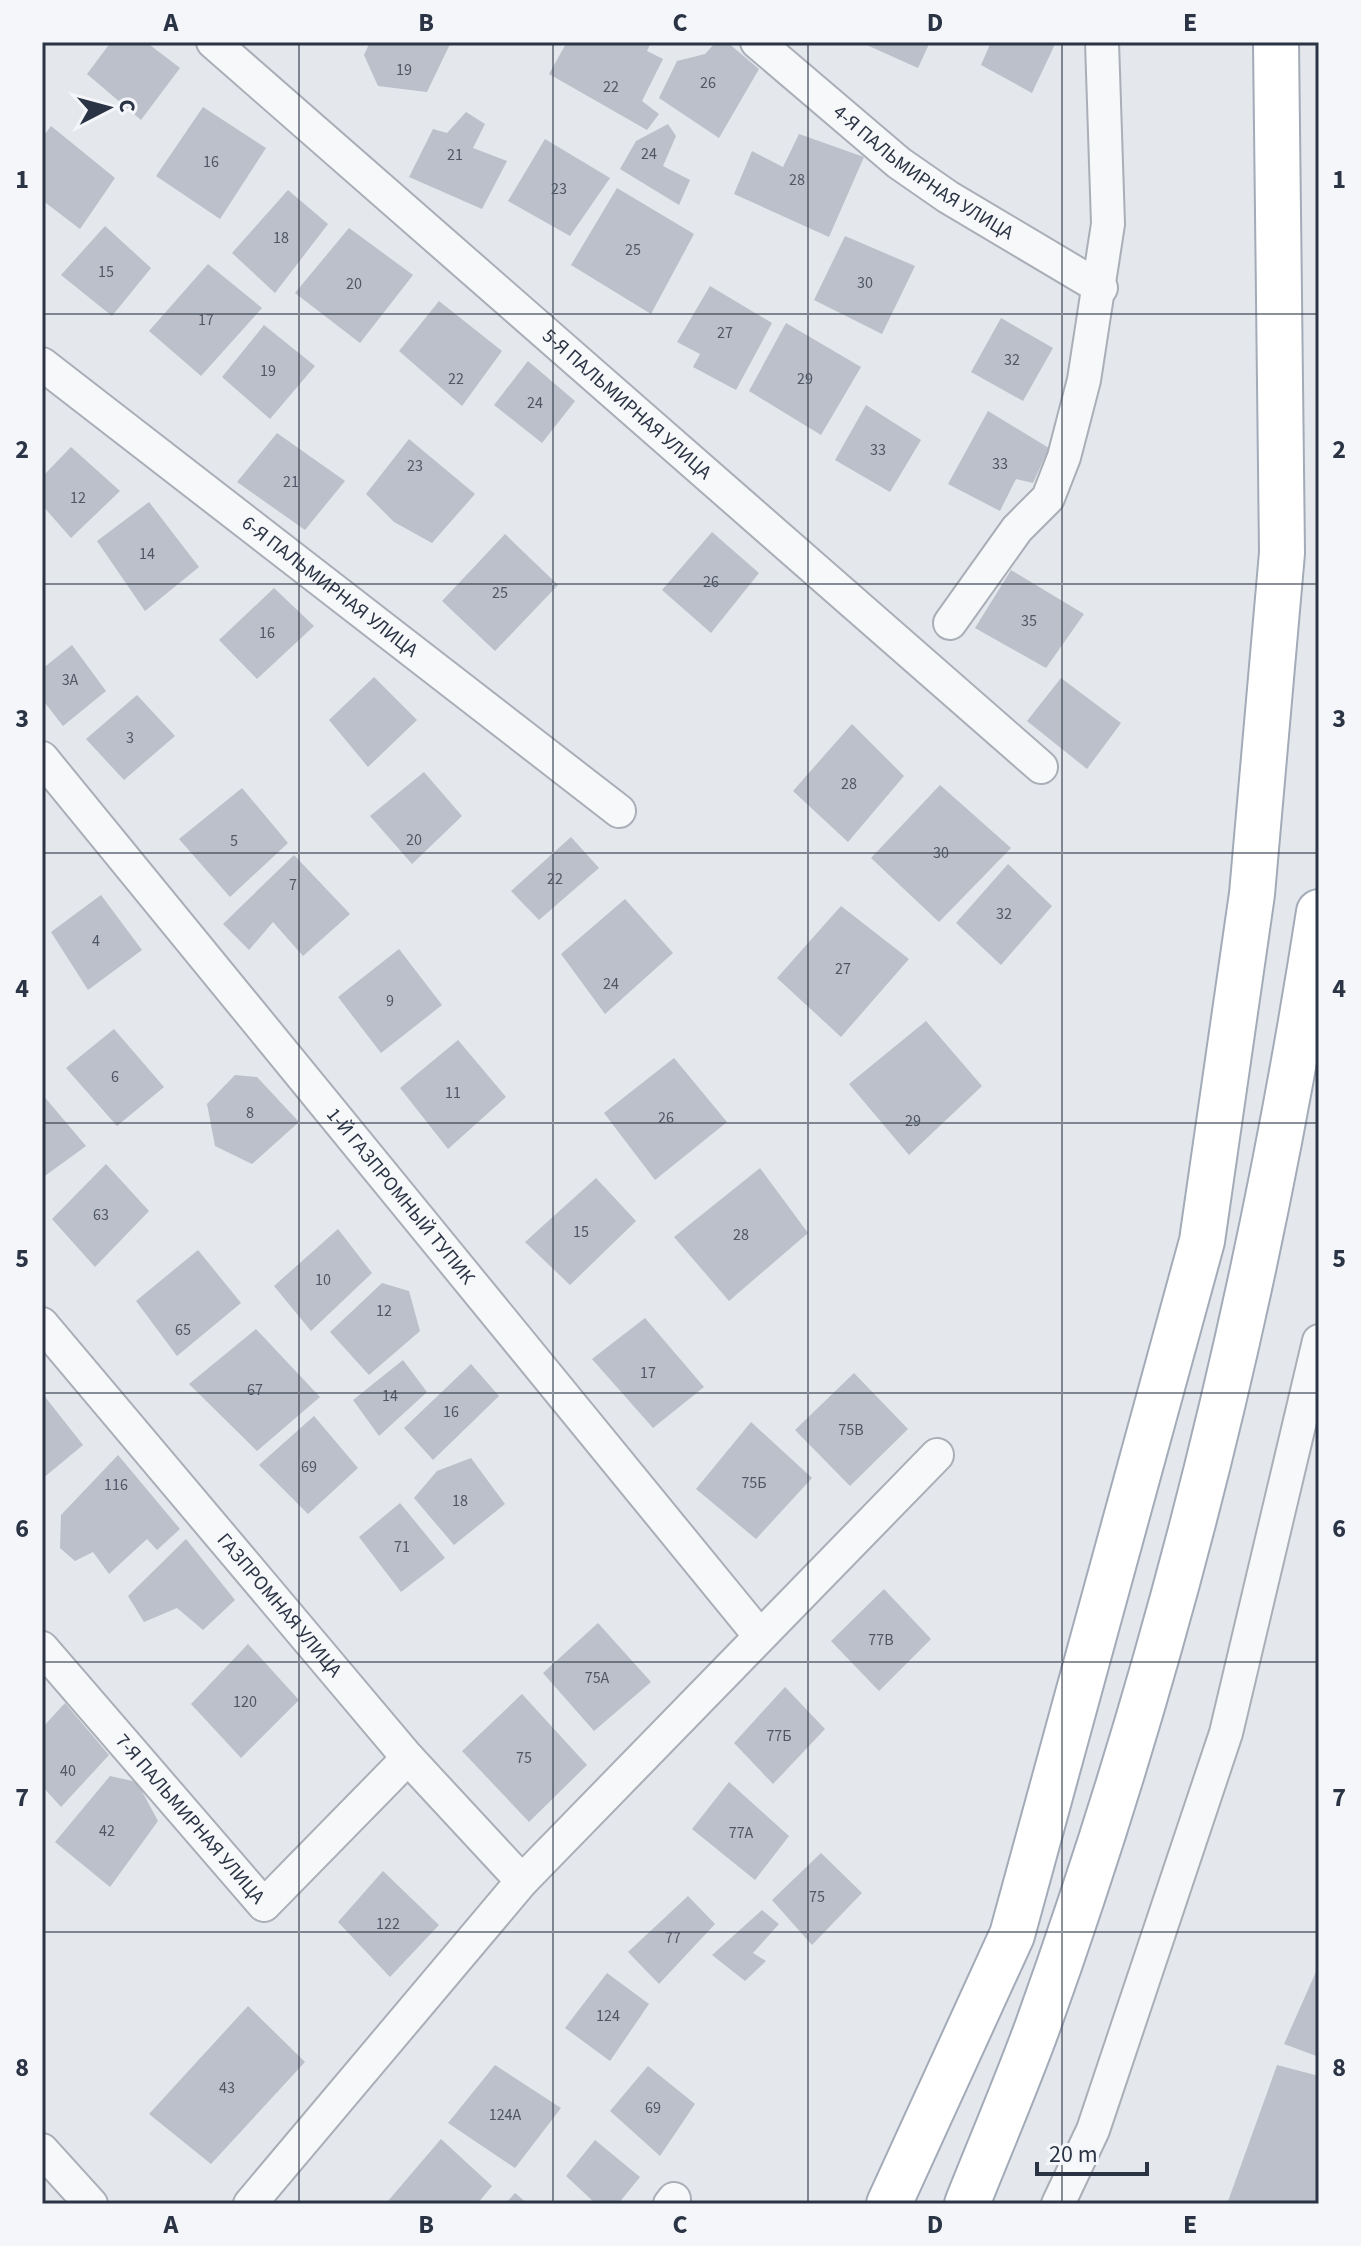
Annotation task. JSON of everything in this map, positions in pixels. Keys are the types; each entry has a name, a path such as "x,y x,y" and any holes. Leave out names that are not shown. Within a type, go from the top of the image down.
{"main road":[{"path":"889,2204 1012,1935 1202,1241 1252,894 1282,553 1276,42"},
{"path":"967,2204 1066,1945 1182,1567 1266,1209 1296,1058 1319,912"}],"street":[{"name":"5-Я ПАЛЬМИРНАЯ УЛИЦА","path":"213,42 1041,767"},
{"name":"4-Я ПАЛЬМИРНАЯ УЛИЦА","path":"757,42 899,163 948,197 1101,288"},
{"path":"950,623 1017,529 1048,498 1064,457 1084,380 1101,288 1108,224 1102,42"},
{"name":"6-Я ПАЛЬМИРНАЯ УЛИЦА","path":"42,364 619,811"},
{"name":"1-Й ГАЗПРОМНЫЙ ТУПИК","path":"42,758 760,1636"},
{"name":"ГАЗПРОМНАЯ УЛИЦА","path":"42,1324 408,1758 522,1881"},
{"path":"1058,2204 1093,2130 1226,1733 1319,1341"},
{"path":"250,2204 522,1881 937,1455"},
{"name":"7-Я ПАЛЬМИРНАЯ УЛИЦА","path":"42,1648 264,1905 408,1758"},
{"path":"42,2150 91,2204"}],"building":[{"path":"111,42 146,42 180,68 141,120 87,74"},
{"path":"370,42 451,42 427,92 378,86 364,55"},
{"path":"567,42 651,42 647,51 663,59 642,101 659,114 647,130 549,74"},
{"path":"716,42 727,42 759,69 719,138 659,98 677,61 705,54"},
{"path":"860,42 930,42 918,68"},
{"path":"991,42 1056,42 1032,93 981,65"},
{"path":"203,107 266,148 220,219 156,176"},
{"path":"466,112 485,124 473,148 507,161 482,209 409,177 433,129 447,133"},
{"path":"668,124 676,136 663,166 690,180 679,205 620,169 636,141"},
{"path":"51,126 115,178 80,229 42,200 42,138"},
{"path":"799,134 864,157 829,237 734,194 752,151 783,167"},
{"path":"545,139 610,178 570,236 508,201"},
{"path":"617,188 694,234 651,314 571,265"},
{"path":"288,190 328,224 275,293 232,253"},
{"path":"105,226 151,268 112,316 61,275"},
{"path":"349,228 413,275 360,343 295,293"},
{"path":"845,236 915,266 882,334 814,300"},
{"path":"208,264 262,308 201,376 149,331"},
{"path":"710,286 772,323 736,390 693,367 700,354 677,342"},
{"path":"439,301 502,351 462,406 399,351"},
{"path":"1001,318 1053,348 1023,401 971,372"},
{"path":"786,323 861,367 821,435 749,391"},
{"path":"264,325 315,366 270,419 222,377"},
{"path":"528,361 575,401 542,443 494,405"},
{"path":"866,405 921,440 890,492 835,460"},
{"path":"988,411 1049,448 1033,483 1016,479 1000,511 948,484"},
{"path":"277,433 345,481 305,530 237,482"},
{"path":"409,439 475,494 432,543 394,522 366,494"},
{"path":"71,447 120,491 71,538 42,505 42,477"},
{"path":"149,502 199,567 145,611 97,541"},
{"path":"712,532 759,573 711,633 662,590"},
{"path":"505,534 558,585 495,651 442,601"},
{"path":"1011,570 1084,614 1046,668 975,628"},
{"path":"274,588 314,626 257,679 219,640"},
{"path":"72,645 106,691 63,726 42,699 42,669"},
{"path":"374,677 417,720 368,767 329,720"},
{"path":"1061,678 1121,723 1087,769 1027,721"},
{"path":"137,695 175,736 124,780 86,739"},
{"path":"852,724 904,776 848,842 793,791"},
{"path":"424,772 462,816 412,864 370,816"},
{"path":"940,785 1011,848 939,922 871,858"},
{"path":"242,788 288,843 230,897 179,839"},
{"path":"571,837 599,868 539,920 511,891"},
{"path":"294,855 350,914 303,956 273,922 249,950 223,924"},
{"path":"1008,864 1052,906 1001,965 956,923"},
{"path":"101,895 142,950 88,990 51,932"},
{"path":"625,899 673,953 605,1014 561,954"},
{"path":"841,906 909,959 841,1037 777,978"},
{"path":"399,949 442,1005 381,1053 338,997"},
{"path":"926,1021 982,1086 909,1155 849,1084"},
{"path":"114,1029 164,1087 117,1126 66,1068"},
{"path":"458,1040 506,1097 448,1149 400,1088"},
{"path":"674,1058 727,1122 655,1180 604,1113"},
{"path":"235,1075 257,1077 299,1122 252,1164 215,1146 207,1104"},
{"path":"42,1094 86,1146 42,1178"},
{"path":"106,1164 149,1211 95,1267 52,1219"},
{"path":"760,1168 808,1233 729,1301 674,1237"},
{"path":"596,1178 636,1221 570,1285 525,1242"},
{"path":"338,1229 372,1273 311,1331 274,1286"},
{"path":"198,1250 241,1303 177,1356 136,1301"},
{"path":"382,1283 409,1291 420,1331 369,1375 330,1332"},
{"path":"645,1318 704,1387 653,1428 592,1359"},
{"path":"256,1329 320,1397 257,1451 189,1384"},
{"path":"403,1360 427,1392 379,1436 353,1400"},
{"path":"471,1364 499,1396 433,1460 404,1428"},
{"path":"854,1373 908,1429 850,1486 795,1430"},
{"path":"42,1393 83,1445 42,1479"},
{"path":"314,1416 358,1468 308,1514 259,1465"},
{"path":"751,1422 812,1478 756,1539 696,1489"},
{"path":"118,1455 180,1529 157,1550 147,1539 109,1574 93,1552 75,1561 60,1548 61,1515"},
{"path":"471,1458 505,1504 454,1545 414,1498 437,1471"},
{"path":"400,1503 445,1558 401,1592 359,1537"},
{"path":"186,1539 235,1600 203,1630 177,1608 144,1622 128,1596"},
{"path":"884,1589 931,1639 879,1691 831,1641"},
{"path":"598,1623 651,1682 594,1731 543,1673"},
{"path":"248,1644 299,1700 241,1758 191,1704"},
{"path":"785,1687 825,1729 773,1784 734,1743"},
{"path":"522,1694 587,1765 529,1822 462,1751"},
{"path":"65,1703 109,1755 61,1807 42,1786 42,1728"},
{"path":"110,1776 137,1782 158,1821 110,1887 55,1842"},
{"path":"729,1782 789,1836 755,1880 692,1829"},
{"path":"821,1853 862,1893 812,1945 772,1900"},
{"path":"383,1871 439,1925 390,1977 338,1922"},
{"path":"688,1896 715,1924 659,1984 628,1952"},
{"path":"762,1910 779,1924 753,1953 766,1961 745,1981 712,1955"},
{"path":"1319,1965 1319,2057 1284,2044"},
{"path":"607,1973 649,2004 610,2061 565,2028"},
{"path":"248,2006 305,2062 211,2164 149,2114"},
{"path":"495,2065 561,2108 515,2168 448,2123"},
{"path":"1277,2065 1319,2076 1319,2204 1227,2204"},
{"path":"648,2066 695,2104 660,2156 610,2111"},
{"path":"441,2139 492,2186 477,2204 390,2204 388,2201"},
{"path":"595,2140 640,2177 618,2204 596,2204 566,2176"},
{"path":"515,2193 528,2204 505,2204"}]}
